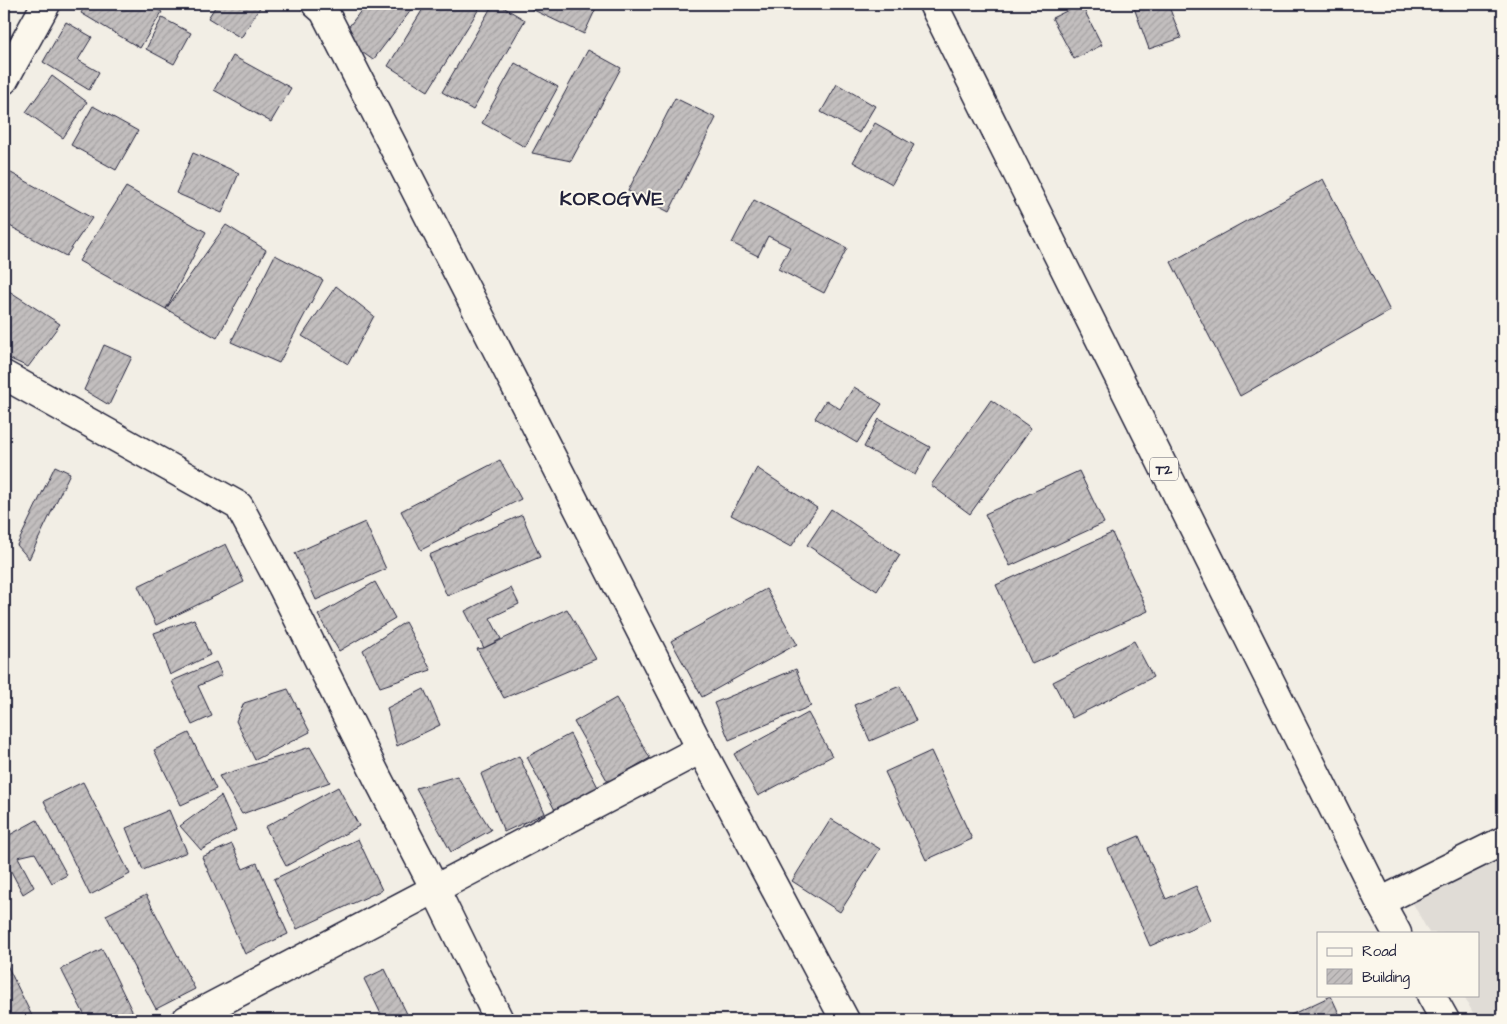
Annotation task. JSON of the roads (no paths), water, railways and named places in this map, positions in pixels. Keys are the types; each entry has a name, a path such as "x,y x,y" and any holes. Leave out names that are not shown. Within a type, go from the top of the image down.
{"main road":[{"path":"4,80 46,4"},
{"path":"316,4 324,11 701,749 845,1020"},
{"name":"T2","path":"933,4 1396,932"},
{"path":"4,375 239,506 284,590 499,1020"},
{"path":"202,1016 435,889 701,749"},
{"path":"1380,902 1503,841"},
{"path":"1432,996 1445,1020"}],"district":[{"name":"KOROGWE","path":"612,198"}]}
